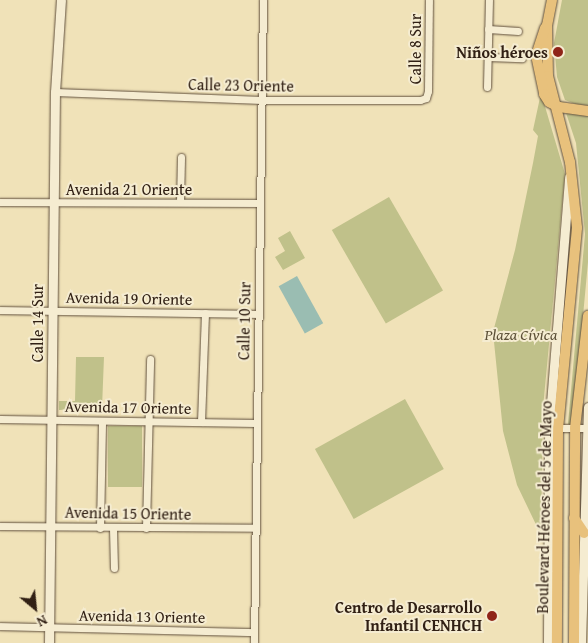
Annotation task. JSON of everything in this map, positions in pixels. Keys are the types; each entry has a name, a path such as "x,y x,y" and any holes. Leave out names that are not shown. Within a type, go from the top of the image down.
{"main road":[{"path":"552,0 547,25 538,42 536,55 544,94 556,105 588,111"},
{"name":"Calle 14 Sur","path":"50,643 53,202 55,92 60,1"},
{"name":"Boulevard Héroes del 5 de Mayo","path":"548,643 553,428 577,240 570,162 556,105"},
{"name":"Boulevard Héroes del 5 de Mayo","path":"581,639 573,517 583,428 588,316"},
{"name":"Boulevard Héroes del 5 de Mayo","path":"581,639 586,533 583,428 588,407"},
{"name":"Boulevard Héroes del 5 de Mayo","path":"553,428 557,643"},
{"path":"573,517 586,533"}],"street":[{"name":"Calle 10 Sur","path":"254,643 257,314 263,0"},
{"name":"Calle 8 Sur","path":"426,98 428,0"},
{"path":"487,87 489,0"},
{"path":"488,29 518,31"},
{"path":"488,57 522,58"},
{"name":"Calle 23 Oriente","path":"55,92 262,100 426,98"},
{"path":"180,202 181,158"},
{"name":"Avenida 21 Oriente","path":"0,202 259,202"},
{"name":"Avenida 19 Oriente","path":"0,310 257,314"},
{"path":"202,422 205,313"},
{"path":"146,528 150,359"},
{"name":"Avenida 17 Oriente","path":"0,419 256,423"},
{"path":"100,528 102,421"},
{"path":"553,428 583,428"},
{"name":"Avenida 15 Oriente","path":"0,526 255,528"},
{"path":"113,528 114,568"},
{"name":"Avenida 13 Oriente","path":"0,626 254,632"}],"green space":[{"path":"562,0 588,0 588,109 565,100 557,77 554,43"},
{"name":"Plaza Cívica","path":"541,93 565,174 543,408 541,535 517,485 503,431 493,332 515,250 533,163 538,136 533,130"},
{"path":"566,113 588,115 588,262 573,424 568,424 585,234 576,143"},
{"path":"389,197 443,291 386,324 332,230"},
{"path":"290,231 305,258 283,270 275,257 285,251 278,238"},
{"path":"76,357 104,357 102,408 59,410 59,401 75,401"},
{"path":"405,399 444,469 354,519 315,449"},
{"path":"108,426 142,426 142,487 108,487"}],"water":[{"path":"297,276 323,323 305,333 279,286"}],"place":[{"name":"Niños héroes","path":"558,52"},
{"name":"Centro de Desarrollo Infantil CENHCH","path":"492,616"}]}
